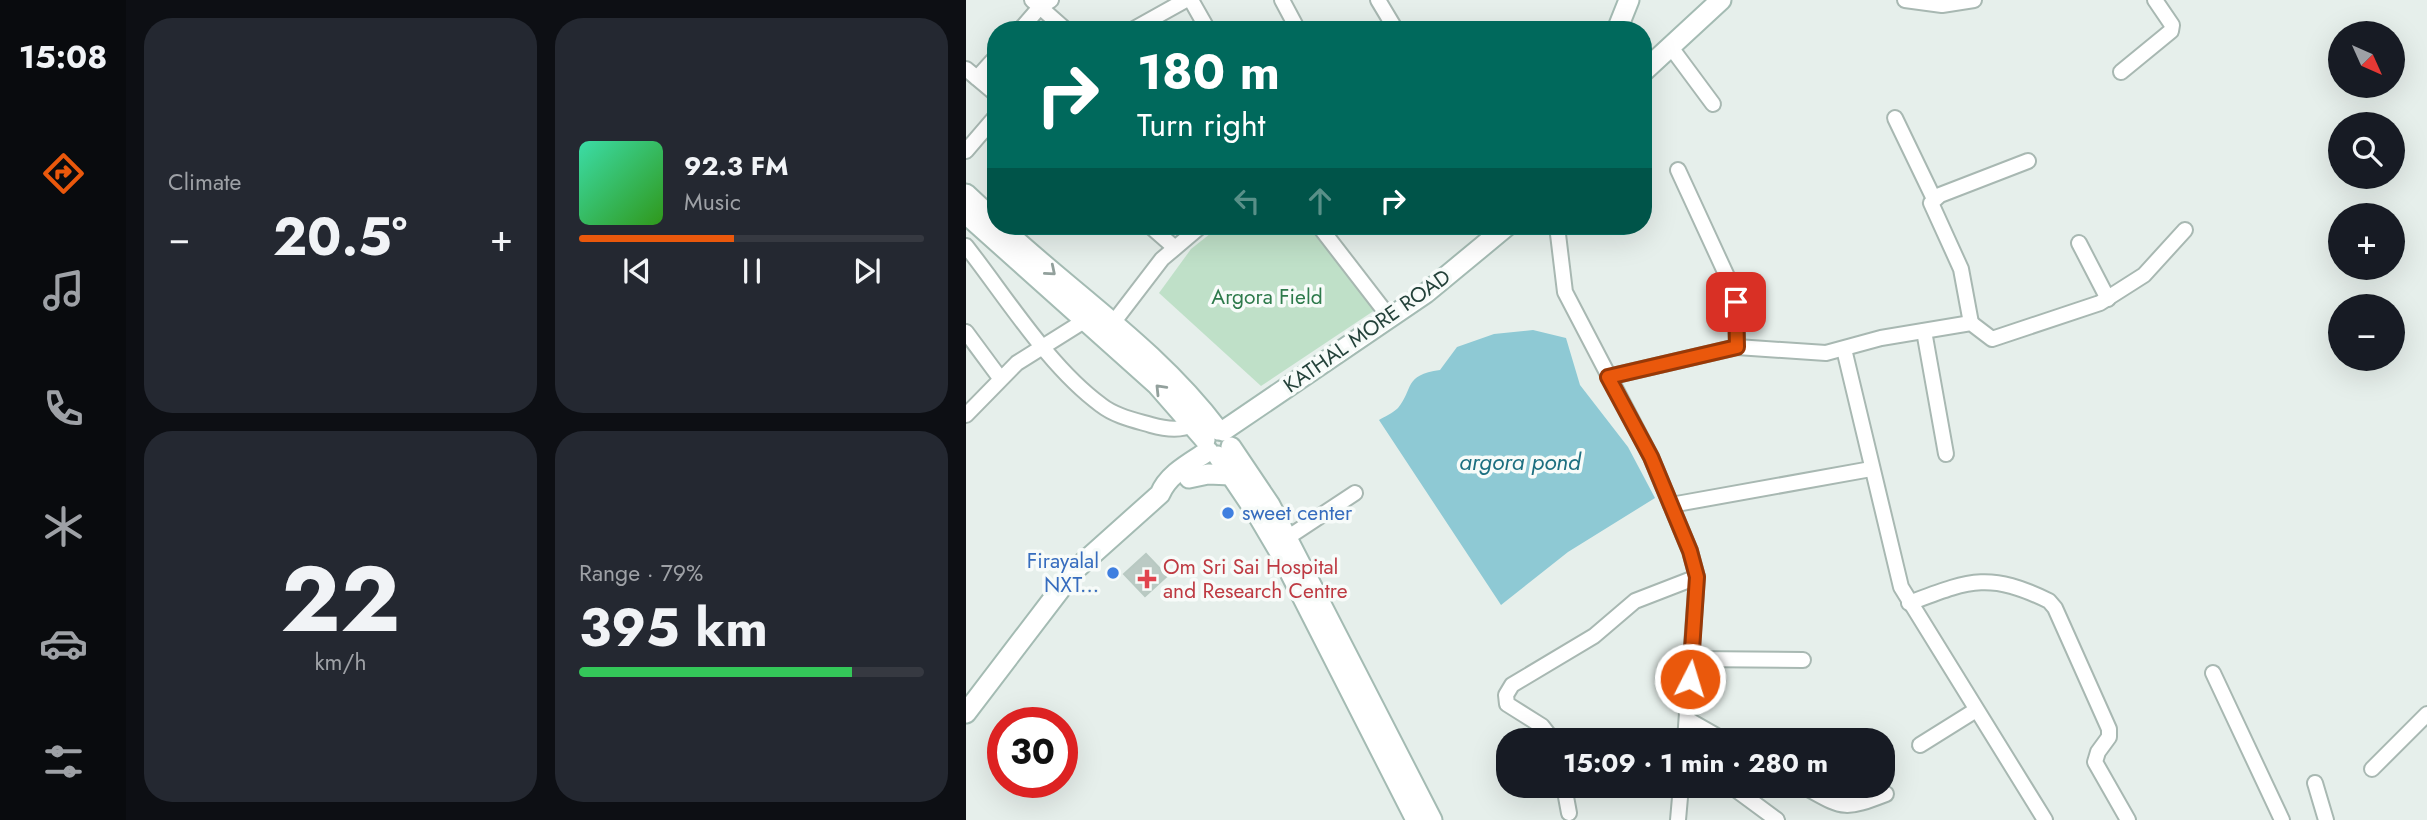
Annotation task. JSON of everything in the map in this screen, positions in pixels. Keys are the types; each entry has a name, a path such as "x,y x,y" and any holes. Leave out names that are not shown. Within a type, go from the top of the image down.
{"main road":[{"path":"1621,21 1629,0"},
{"path":"1652,63 1721,0"},
{"path":"966,194 987,214"},
{"path":"966,214 987,233"},
{"path":"989,235 1157,385 1192,425 1217,445 1263,494 1432,820"},
{"path":"1010,235 1163,367 1196,401 1231,475 1280,553 1416,820"},
{"name":"KATHAL MORE ROAD","path":"1217,445 1426,293 1496,235"},
{"path":"1189,478 1217,445"},
{"path":"1160,494 1164,485 1181,469 1217,445"},
{"path":"966,713 1075,570 1160,494 1189,478 1208,474 1231,475"}],"street":[{"path":"1149,21 1188,0 1202,21"},
{"path":"1282,0 1293,21"},
{"path":"1378,0 1391,21"},
{"path":"1905,0 1942,5 1975,0"},
{"path":"2121,72 2171,31 2170,23 2155,0"},
{"path":"1027,21 1041,2 1058,21"},
{"path":"1670,46 1713,104"},
{"path":"987,63 971,73 987,86"},
{"path":"1895,118 1934,199 1933,211 1961,269 1971,323 1992,339 2027,325 2082,311 2108,299 2144,275 2185,230"},
{"path":"966,151 987,126"},
{"path":"1934,199 2028,161"},
{"path":"1678,170 1731,285 1736,302 1737,347"},
{"path":"1160,235 1174,247"},
{"path":"1113,323 1174,247 1189,235"},
{"path":"1326,235 1390,318"},
{"path":"1558,235 1565,292 1651,457 1697,577 1686,728"},
{"path":"2079,243 2108,299"},
{"path":"966,246 1042,344 1102,406 1157,426 1184,429 1192,425"},
{"path":"966,415 1000,378 1042,344 1084,321"},
{"path":"1608,377 1737,347 1814,353 1971,323"},
{"path":"1924,331 1946,454"},
{"path":"966,332 1000,378"},
{"path":"1844,349 1893,562 1909,603 2045,820"},
{"path":"1671,505 1871,469"},
{"path":"1287,538 1355,493"},
{"path":"1544,728 1507,704 1506,695 1512,685 1594,636 1634,601 1697,577"},
{"path":"1909,603 1956,585 1987,580 2049,601 2055,608 2109,729 2109,737 2098,752 2095,762 2128,820"},
{"path":"1692,659 1803,660"},
{"path":"2213,673 2282,820"},
{"path":"1920,745 1976,710"},
{"path":"2371,769 2427,714"},
{"path":"1687,719 1703,728"},
{"path":"2315,783 2326,820"},
{"path":"1566,798 1569,813"},
{"path":"1678,820 1680,798"},
{"path":"1747,798 1777,820"},
{"path":"1826,798 1844,807 1876,798"}],"green space":[{"name":"Argora Field","path":"1209,235 1325,235 1378,308 1261,386 1159,293 1191,249"}],"water":[{"name":"argora pond","path":"1533,330 1566,338 1580,385 1628,447 1655,498 1568,552 1501,605 1379,420 1398,408 1415,379 1428,372 1440,370 1457,347 1494,334"}],"building":[{"path":"1146,554 1167,576 1145,596 1124,574"}],"place":[{"name":"sweet center","path":"1228,513"},
{"name":"Firayalal NXT...","path":"1113,573"},
{"name":"Om Sri Sai Hospital and Research Centre","path":"1147,579"}],"route":[{"path":"1690,679 1697,577 1690,551 1651,457 1608,377 1737,347 1736,302"}]}
